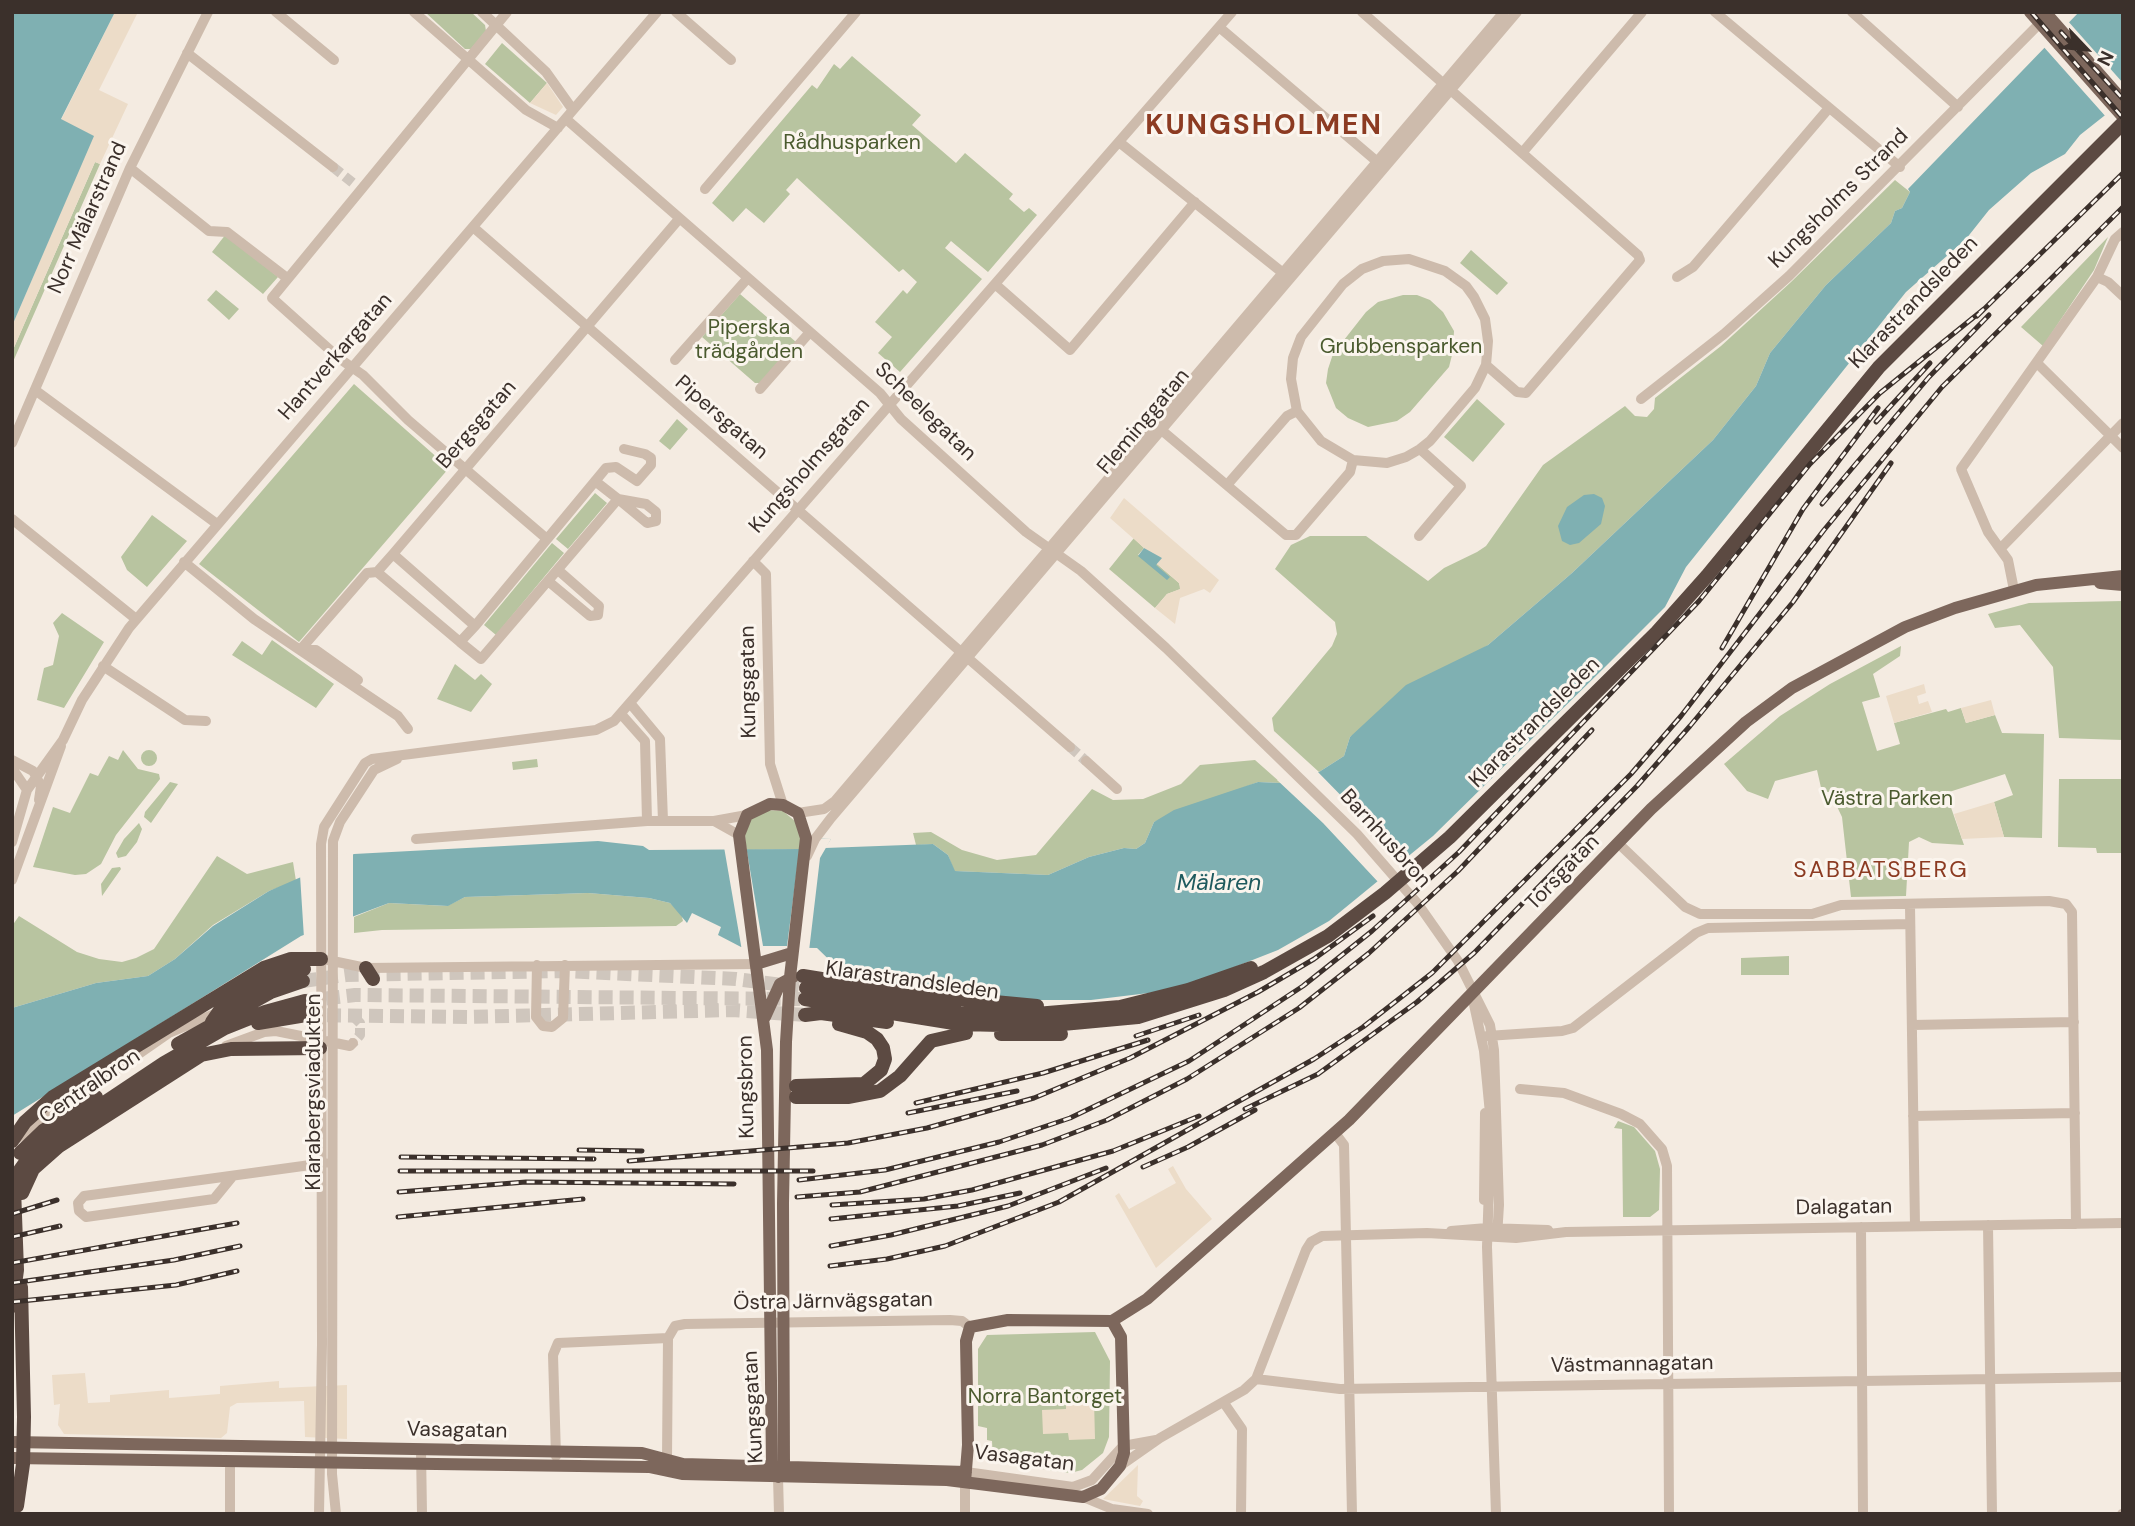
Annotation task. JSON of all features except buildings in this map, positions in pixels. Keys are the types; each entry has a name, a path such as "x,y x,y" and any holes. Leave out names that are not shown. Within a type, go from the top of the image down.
{"highway":[{"name":"Klarastrandsleden","path":"801,985 960,1013 1012,1016 1120,1007 1188,990 1261,964 1356,908 1410,864 1654,627 1719,554 1858,381 2123,116"},
{"name":"Klarastrandsleden","path":"801,985 960,1024 1041,1026 1138,1017 1186,1004 1264,972 1328,936 1414,870 1657,632 1707,576 1879,367 2123,123"},
{"path":"12,1142 31,1115 53,1097 264,968 291,958 327,960"},
{"path":"231,1049 219,1043 212,1033 211,1024 218,1009 275,977 304,975 271,992"},
{"path":"801,985 1050,1006 1077,1012"},
{"name":"Centralbron","path":"12,1165 32,1139 271,992"},
{"path":"163,1058 241,1020 306,1008"},
{"path":"790,1091 852,1086 873,1079 881,1070 883,1048 867,1032 805,1014 821,1013 966,1033 1059,1034 1102,1027 1138,1017"},
{"path":"790,1091 849,1097 880,1091 900,1076 922,1048 942,1037 966,1033"},
{"path":"15,1214 33,1169 59,1146 201,1055 231,1049 327,1048"},
{"name":"Centralbron","path":"12,1306 17,1270 14,1188 20,1170 35,1149 163,1058"},
{"path":"17,1270 22,1291 24,1418 23,1464 17,1510"},
{"path":"12,1473 17,1510"}],"main road":[{"path":"2045,12 2123,101"},
{"path":"2030,13 2123,116"},
{"name":"Torsgatan","path":"1112,1321 1142,1303 1335,1133 1430,1039 1618,843 1726,739 1792,688 1905,627 2014,590 2123,576"},
{"name":"Torsgatan","path":"2079,581 2123,585"},
{"path":"739,838 747,815 764,805 783,805 798,813 810,839"},
{"name":"Kungsbron","path":"739,838 765,1017 767,1203 776,1336"},
{"name":"Kungsbron","path":"776,1336 790,1091 801,985 792,953 810,839"},
{"path":"756,964 792,953"},
{"path":"765,1017 775,991 801,985"},
{"path":"767,1091 790,1091"},
{"path":"767,1203 783,1203"},
{"name":"Torsgatan","path":"1121,1337 1142,1303"},
{"name":"Östra Järnvägsgatan","path":"970,1327 1008,1320 1112,1321"},
{"path":"1112,1321 1121,1337 1123,1446 1120,1466"},
{"path":"965,1477 966,1341 970,1327"},
{"name":"Kungsgatan","path":"776,1336 778,1469"},
{"name":"Vasagatan","path":"12,1442 642,1453 683,1464 965,1477 1083,1497 1101,1489 1120,1466"},
{"path":"29,1458 42,1452 46,1443"},
{"path":"230,1462 231,1447"},
{"name":"Vasagatan","path":"12,1458 556,1467 649,1466 682,1474 778,1469"},
{"path":"649,1466 667,1459"}],"street":[{"name":"Norr Mälarstrand","path":"12,443 130,167 208,12"},
{"path":"276,12 334,60"},
{"path":"414,12 526,110 558,128"},
{"name":"Scheelegatan","path":"482,12 546,72 569,114 679,219 880,393 901,419 1026,533 1081,570 1166,648 1255,736"},
{"path":"508,12 357,186 272,298 547,538"},
{"name":"Hantverkargatan","path":"12,842 27,790 63,740 103,666 136,619 657,12"},
{"path":"676,12 731,60"},
{"path":"705,189 856,12"},
{"name":"Kungsholmsgatan","path":"321,844 324,827 365,763 378,757 404,756 596,730 621,714 1232,12"},
{"path":"1362,12 1638,255 1638,265 1526,393 1517,391 1486,365"},
{"name":"Fleminggatan","path":"1448,86 1504,12"},
{"name":"Fleminggatan","path":"798,813 824,809 835,801 1054,551 1448,86 1517,12"},
{"path":"1522,153 1642,12"},
{"path":"1715,12 1900,167"},
{"path":"1852,12 1958,107"},
{"name":"Kungsholms Strand","path":"1641,400 1789,276 2051,12"},
{"path":"1219,27 1381,165"},
{"path":"187,52 333,167"},
{"path":"1677,276 1693,267 1829,108"},
{"path":"1119,142 1283,273"},
{"name":"Fleminggatan","path":"1158,428 1283,273 1381,165"},
{"path":"130,167 209,231 227,232 287,278"},
{"path":"995,284 1070,350 1195,202"},
{"name":"Bergsgatan","path":"300,650 367,573 377,572 393,554 679,219"},
{"name":"Pipersgatan","path":"473,227 966,653 1070,747"},
{"path":"2014,590 2008,561 1988,532 1961,469 2038,364 2097,277 2115,239 2123,232"},
{"path":"1409,259 1433,264 1466,286 1485,319 1488,341 1486,365 1475,388 1420,449 1387,463 1353,460 1321,441 1297,411 1291,379 1293,358 1301,337 1343,284 1362,268 1383,261 1409,259"},
{"path":"2097,277 2108,282 2123,296"},
{"path":"675,360 747,279"},
{"path":"760,389 810,332"},
{"path":"2038,364 2123,448"},
{"path":"35,390 217,524"},
{"path":"1227,485 1287,416 1297,411"},
{"path":"2001,548 2123,423"},
{"path":"1158,428 1286,535 1296,535 1350,472 1353,460"},
{"path":"460,642 595,481 611,466 637,481 651,465 651,458 645,454 624,449"},
{"path":"1419,536 1461,486 1420,449"},
{"path":"377,572 481,659 618,499 595,481"},
{"path":"12,519 136,619"},
{"path":"393,554 475,626"},
{"name":"Kungsgatan","path":"753,561 766,574 770,764 783,805"},
{"path":"184,562 254,619 398,716 408,729"},
{"path":"548,581 590,616 598,615 599,606 558,570"},
{"path":"300,650 316,650 358,680"},
{"name":"Fleminggatan","path":"810,839 966,653"},
{"path":"103,666 185,720 206,721"},
{"path":"630,703 660,738 663,821"},
{"path":"621,714 645,741 647,821"},
{"name":"Barnhusbron","path":"1255,736 1333,809 1388,868 1446,941 1469,982 1486,1031"},
{"path":"645,741 660,738"},
{"name":"Hantverkargatan","path":"37,810 45,798 63,740"},
{"name":"Kungsholmsgatan","path":"333,841 340,821 374,770 404,756"},
{"path":"12,760 27,766 37,778"},
{"path":"1086,761 1117,789"},
{"path":"12,768 27,790"},
{"name":"Hantverkargatan","path":"12,880 37,810 41,786 37,778"},
{"path":"416,839 647,821 713,821 747,815"},
{"path":"713,821 739,838"},
{"name":"Klarabergsviadukten","path":"319,1513 332,1241 333,1163 327,1048 327,960 333,841"},
{"path":"1618,843 1685,906 1700,914 1812,914 1841,905 1910,906 2049,901 2066,904 2072,912 2076,1224"},
{"name":"Klarabergsviadukten","path":"321,844 327,960"},
{"path":"1910,906 1915,1226"},
{"path":"1486,1031 1562,1031 1573,1028 1696,933 1708,928 1910,924"},
{"path":"327,960 370,974 537,965 756,964"},
{"path":"537,965 536,1017 543,1026 552,1027 563,1018 565,965"},
{"path":"12,1142 169,1033 271,992"},
{"path":"300,1035 306,1008"},
{"path":"1912,1026 2074,1022"},
{"path":"1486,1031 1491,1124 1490,1372 1493,1387 1496,1514"},
{"path":"1486,1031 1499,1205 1492,1232"},
{"path":"12,1183 206,1055 264,1032 300,1035 350,1046 353,1043"},
{"name":"Klarabergsviadukten","path":"327,1048 320,1164 321,1242 332,1474 337,1513"},
{"path":"1520,1088 1564,1093 1621,1115 1640,1124 1662,1149 1667,1166 1669,1514"},
{"path":"1913,1116 2075,1113"},
{"path":"1335,1133 1344,1145 1352,1514"},
{"path":"12,1165 53,1157"},
{"path":"232,1177 214,1199 86,1217 79,1211 78,1203 84,1196 333,1163"},
{"name":"Dalagatan","path":"1256,1379 1311,1242 1322,1236 2123,1223"},
{"path":"1988,1225 1992,1514"},
{"path":"1861,1227 1863,1514"},
{"name":"Dalagatan","path":"1492,1232 1516,1238 1566,1232"},
{"path":"321,1242 332,1241"},
{"name":"Östra Järnvägsgatan","path":"556,1452 553,1355 558,1343 667,1338 675,1326 685,1324 950,1320 962,1321 970,1327"},
{"path":"667,1338 667,1459"},
{"name":"Västmannagatan","path":"1256,1379 1350,1389 2123,1377"},
{"path":"1120,1466 1160,1438 1224,1403 1256,1379"},
{"path":"1224,1403 1242,1429 1241,1514"},
{"path":"1123,1446 1160,1438"},
{"name":"Vasagatan","path":"965,1477 1073,1488 1092,1480 1123,1446"},
{"path":"421,1450 422,1514"},
{"path":"556,1452 556,1467"},
{"path":"230,1462 230,1514"},
{"name":"Kungsgatan","path":"778,1469 779,1514"},
{"path":"965,1477 965,1514"},
{"path":"1083,1497 1104,1506 1148,1514"}],"green space":[{"path":"425,12 471,12 485,25 486,31 471,49 465,49"},
{"path":"502,43 547,83 530,103 485,64"},
{"name":"Rådhusparken","path":"852,56 921,115 912,125 956,163 965,153 1013,194 1009,199 1024,212 1029,208 1037,215 988,272 951,241 945,248 982,279 900,372 878,353 892,337 875,322 903,290 907,294 917,282 903,269 899,272 797,178 786,190 790,194 764,223 746,208 733,222 712,203 812,85 817,89 834,64 840,69"},
{"path":"95,162 100,164 12,364 12,352"},
{"path":"1895,180 1910,192 1902,208 1895,211 1891,223 1826,285 1770,353 1756,386 1713,440 1572,573 1488,645 1350,737 1344,756 1319,772 1274,731 1272,718 1332,646 1337,634 1335,622 1275,569 1291,545 1310,536 1366,536 1428,581 1444,568 1477,552 1486,546 1543,465 1625,406 1635,416 1647,417 1654,409 1655,398 1721,346"},
{"path":"226,234 278,277 263,294 212,252"},
{"path":"2108,237 2094,270 2043,346 2021,327"},
{"path":"1471,250 1508,283 1497,295 1460,263"},
{"path":"216,290 239,309 229,320 207,300"},
{"name":"Piperska trädgården","path":"740,294 796,342 761,383 755,383 702,337"},
{"name":"Grubbensparken","path":"1403,295 1417,295 1430,300 1443,312 1454,331 1449,367 1410,412 1397,421 1368,427 1348,418 1336,408 1326,383 1328,369 1333,354 1366,312 1378,302"},
{"path":"354,384 449,468 299,642 199,564"},
{"path":"1477,399 1505,424 1473,462 1444,437"},
{"path":"677,419 688,429 670,450 659,441"},
{"path":"595,493 607,503 568,549 556,539"},
{"path":"152,515 187,541 147,587 127,570 121,557"},
{"path":"1134,538 1144,548 1138,555 1157,564 1179,583 1181,589 1167,594 1155,608 1109,569"},
{"path":"552,543 564,553 496,635 484,625"},
{"path":"2123,601 2123,740 2059,738 2053,667 2020,625 1995,628 1988,614 2029,603"},
{"path":"62,613 104,642 64,708 37,700 44,668 53,665 59,636 53,623"},
{"path":"272,640 334,684 316,708 232,655 242,641 262,655"},
{"name":"Västra Parken","path":"1901,646 1900,656 1873,674 1880,697 1862,702 1877,751 1900,744 1894,723 1946,709 1948,712 1961,708 1966,723 1995,715 2002,733 2044,734 2042,838 2004,837 1994,802 2013,795 2005,774 1946,793 1964,845 1932,843 1919,837 1909,842 1906,896 1851,897 1842,817 1830,792 1822,792 1817,770 1775,781 1768,799 1747,791 1724,764 1780,716 1830,684"},
{"path":"455,664 475,680 481,674 492,684 471,712 437,699"},
{"path":"123,750 138,769 159,774 160,779 116,835 101,864 86,874 75,875 33,867 53,807 70,813 90,773 98,776 109,756 118,760"},
{"path":"149,750 155,752 155,764 149,766 143,764 141,758 143,752"},
{"path":"537,759 538,767 513,770 512,762"},
{"path":"1255,760 1281,783 1258,782 1154,822 1145,843 1136,849 1124,848 1089,857 1048,875 954,871 948,855 933,844 916,845 913,833 931,832 962,850 997,860 1036,855 1092,789 1113,800 1143,799 1181,784 1200,765"},
{"path":"2059,779 2123,779 2123,853 2097,853 2096,848 2058,847"},
{"path":"170,782 178,784 151,823 144,817 145,812"},
{"path":"766,810 783,811 796,822 801,831 800,849 746,850 745,835 751,819"},
{"path":"139,823 142,829 137,842 126,856 118,858 116,853 124,839"},
{"path":"217,856 247,874 293,862 296,881 269,891 213,925 175,959 148,976 96,983 12,1008 12,926 19,916 77,952 122,962 136,958 154,949"},
{"path":"120,867 102,896 101,884 112,868"},
{"path":"588,893 649,898 670,903 681,913 683,921 676,926 382,930 354,933 354,917 389,903 447,906 465,897"},
{"path":"1789,956 1789,975 1741,975 1741,958"},
{"path":"1618,1121 1634,1127 1655,1151 1660,1169 1659,1210 1650,1217 1623,1217 1622,1129 1614,1128"},
{"name":"Norra Bantorget","path":"1095,1332 1110,1361 1109,1437 1103,1453 1082,1470 1070,1473 993,1462 992,1441 987,1440 987,1428 978,1426 978,1349 987,1335"}],"shaded area":[{"path":"115,12 138,12 99,90 128,104 100,164 95,162 12,352 12,326 93,136 61,120"},
{"path":"547,83 563,107 556,115 530,103"},
{"path":"1124,498 1219,580 1210,593 1204,589 1180,598 1175,624 1155,608 1167,594 1180,589 1179,583 1157,564 1161,558 1152,555 1110,518"},
{"path":"1924,684 1926,693 1917,696 1919,704 1928,701 1932,712 1894,723 1886,696"},
{"path":"1991,700 1995,715 1966,723 1961,708"},
{"path":"1994,802 2004,837 1962,839 1954,814"},
{"path":"1173,1166 1186,1189 1212,1219 1156,1268 1115,1196 1119,1193 1129,1209 1176,1183 1168,1169"},
{"path":"85,1373 88,1403 110,1402 110,1395 169,1390 169,1398 220,1394 220,1386 279,1381 279,1388 347,1385 347,1439 305,1437 304,1401 237,1403 230,1407 227,1433 221,1438 64,1434 58,1425 60,1404 54,1405 52,1375"},
{"name":"Norra Bantorget","path":"1094,1400 1095,1439 1069,1440 1068,1433 1043,1434 1042,1410 1066,1409 1066,1401"},
{"path":"1138,1465 1137,1496 1143,1501 1140,1506 1103,1499"}],"water":[{"path":"12,12 115,12 61,119 94,136 12,326"},
{"name":"Mälaren","path":"2079,12 2123,12 2123,101 2080,135 2065,154 2031,173 1989,210 1966,239 1906,292 1686,567 1665,607 1433,836 1329,921 1278,950 1199,981 1157,992 1091,1000 1017,1000 847,977 817,948 741,947 718,935 721,927 692,913 687,923 670,903 649,898 588,893 465,897 448,906 389,903 301,936 12,1116 12,1008 96,983 148,976 175,959 213,926 269,891 354,854 598,841 643,846 649,850 800,849 801,838 831,839 825,848 933,844 948,855 955,871 1048,875 1089,857 1124,848 1136,849 1145,843 1154,822 1174,810 1258,782 1281,783 1319,772 1344,756 1350,737 1406,685 1488,645 1572,573 1713,440 1756,386 1770,353 1826,285 1891,223 1895,211 1902,208 1910,192 1908,189"},
{"path":"1594,494 1602,498 1605,506 1601,524 1579,543 1570,545 1562,541 1558,526 1567,507 1584,495"},
{"path":"1144,548 1162,558 1156,565 1170,577 1167,580 1138,556"}],"pier":[{"path":"2067,20 2123,83 2123,106 2107,118 2042,45"},
{"path":"1316,770 1406,862 1379,883 1323,823 1277,780"},
{"path":"801,838 831,839 820,858 809,951 742,951 724,847 746,846 763,946 787,946"},
{"path":"353,850 353,921 304,938 300,875"}],"tunnel":[{"path":"333,167 353,183"},
{"path":"1070,747 1086,761"},
{"path":"303,981 346,975 564,971 736,979 806,988"},
{"path":"305,1001 355,995 800,999"},
{"path":"306,1015 469,1017 732,1010 805,1015"},
{"path":"353,1016 360,1023 360,1035 353,1043"}],"railway":[{"path":"2032,13 2123,118"},
{"path":"2061,32 2123,99"},
{"path":"1977,316 2123,173"},
{"path":"830,1266 887,1259 945,1246 1059,1202 1314,1059 1363,1027 1432,973 1631,774 1681,716 1824,530 1942,387 2123,207"},
{"path":"799,1180 885,1170 999,1142 1070,1118 1189,1061 1303,986 1372,931 1459,852 1699,601 1810,464 1880,393 1984,309"},
{"path":"1822,504 1929,377 1989,315"},
{"path":"1876,422 1930,363"},
{"path":"1722,648 1803,509 1878,408"},
{"path":"1245,1109 1318,1074 1417,1002 1474,953 1637,786 1690,726 1793,602 1891,463"},
{"path":"797,1197 860,1192 1042,1145 1107,1120 1187,1079 1299,1008 1369,953 1458,871 1592,730"},
{"path":"629,1161 848,1143 927,1128 1034,1098 1130,1058 1258,992 1314,959 1373,916"},
{"path":"1136,1036 1199,1015"},
{"path":"916,1103 1043,1073 1148,1040"},
{"path":"908,1113 1017,1091"},
{"path":"1143,1167 1188,1147 1255,1110"},
{"path":"832,1205 924,1199 972,1190 1113,1151 1199,1116"},
{"path":"579,1150 642,1151"},
{"path":"401,1157 594,1159"},
{"path":"831,1246 891,1235 1008,1206 1106,1168"},
{"path":"400,1171 813,1171"},
{"path":"399,1192 526,1182 734,1184"},
{"path":"831,1219 958,1206 1020,1193"},
{"path":"398,1217 583,1199"},
{"path":"12,1214 57,1200"},
{"path":"12,1263 237,1223"},
{"path":"12,1237 60,1226"},
{"path":"12,1283 174,1260 240,1246"},
{"path":"12,1302 176,1285 237,1271"}],"district":[{"name":"KUNGSHOLMEN","path":"1264,127"},
{"name":"SABBATSBERG","path":"1881,871"}]}
